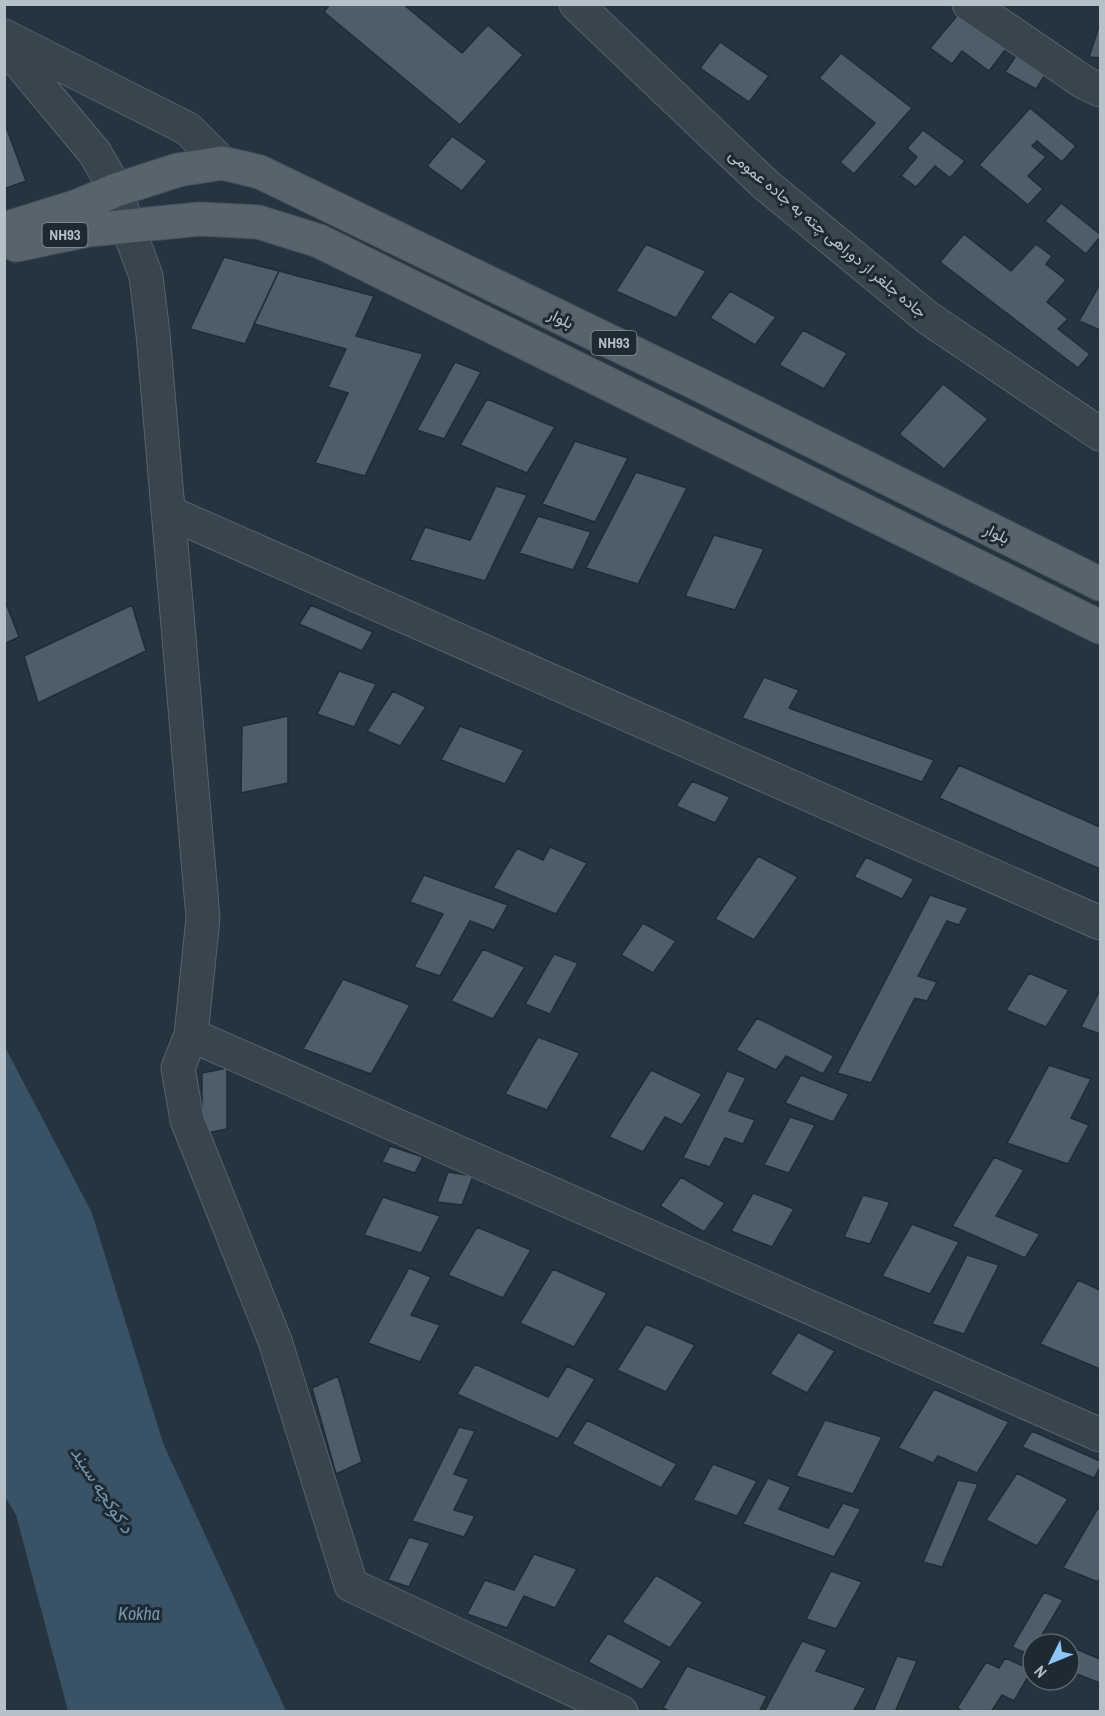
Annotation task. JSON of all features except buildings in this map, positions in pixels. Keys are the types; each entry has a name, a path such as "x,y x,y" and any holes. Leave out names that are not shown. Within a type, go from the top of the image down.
{"main road":[{"name":"بلوار","path":"4,229 78,206 116,190 178,170 222,163 260,172 698,384 1101,584"},
{"name":"NH93","path":"4,248 88,230 200,219 258,222 319,241 1101,627"}],"street":[{"name":"جاده جلغر از دوراهی چته به جاده عمومی","path":"576,4 766,185 919,311 1101,434"},
{"path":"969,4 1085,83 1101,90"},
{"path":"4,36 188,129 222,163"},
{"path":"4,45 95,153 116,190 146,276 203,918 191,1035 178,1068 186,1120 275,1341 351,1585 621,1712"},
{"path":"168,512 1101,923"},
{"path":"191,1035 1101,1435"}],"water":[{"name":"Kokha","path":"5,1047 92,1213 163,1443 286,1711 68,1711 16,1515 5,1497"}],"water label":[{"name":"د کوکچه سیند","path":"102,1490"}]}
